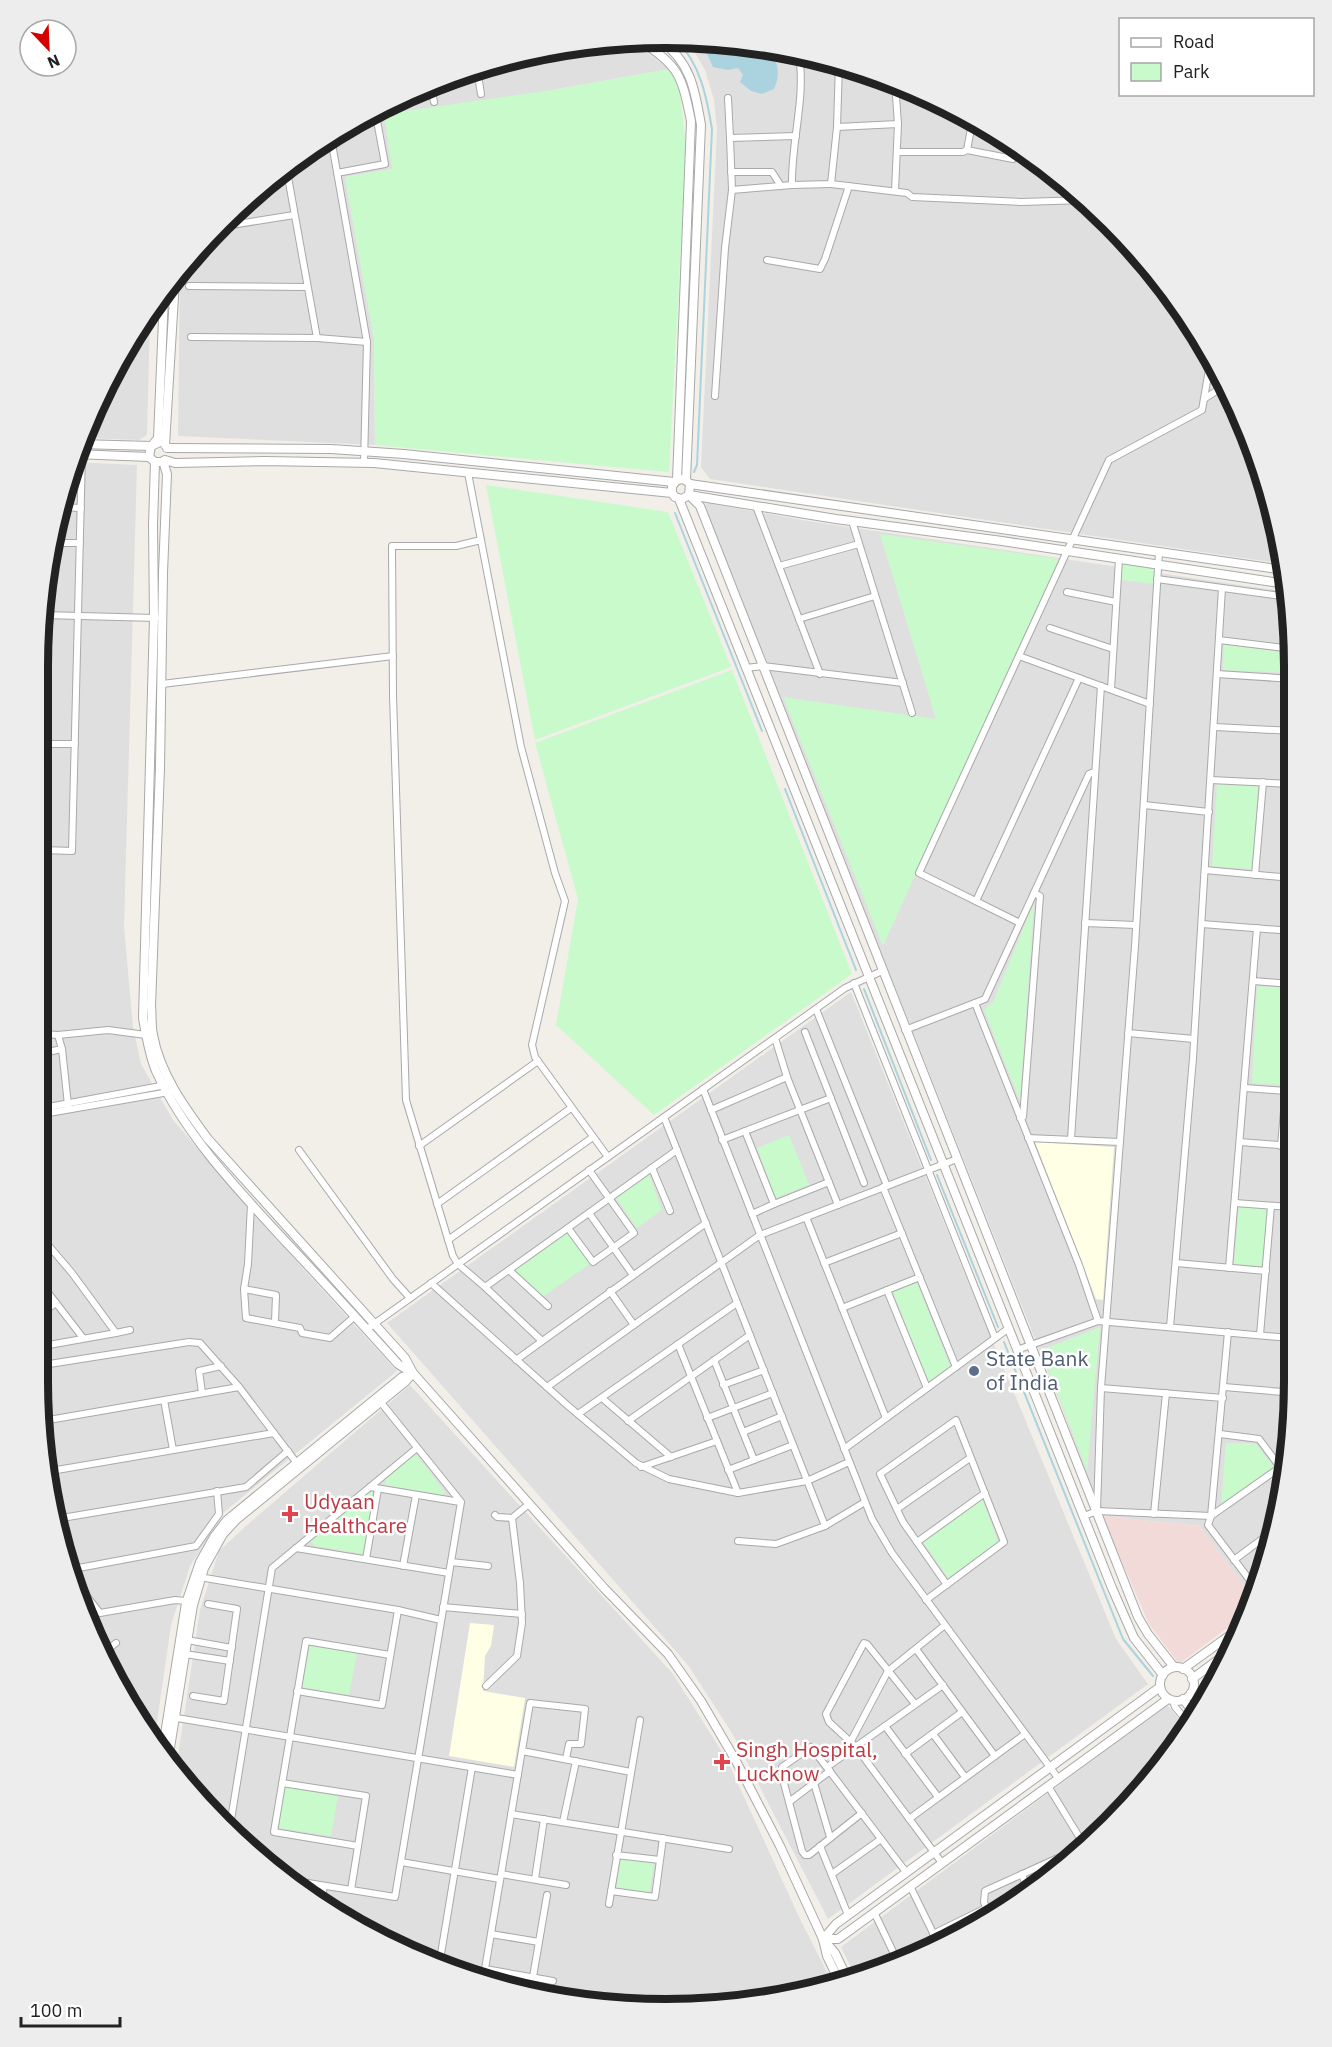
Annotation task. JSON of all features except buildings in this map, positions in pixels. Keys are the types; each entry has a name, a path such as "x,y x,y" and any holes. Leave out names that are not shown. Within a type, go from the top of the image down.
{"street":[{"path":"651,48 665,58 677,71 685,92 691,121 675,481 672,486 675,496 747,668 1017,1350 1134,1638 1163,1675"},
{"path":"671,48 686,66 696,92 701,125 689,495 699,506 1138,1617 1148,1634 1174,1667"},
{"path":"792,185 802,75 800,63"},
{"path":"831,184 837,127 839,73"},
{"path":"478,78 481,94"},
{"path":"895,191 898,124 896,93"},
{"path":"433,94 434,102"},
{"path":"715,396 725,248 732,190 728,98"},
{"path":"337,173 385,164 377,120"},
{"path":"837,127 898,124"},
{"path":"967,150 971,129"},
{"path":"730,138 796,136"},
{"path":"332,146 367,342 364,463"},
{"path":"897,153 956,153 967,150 1012,159"},
{"path":"731,172 772,172 781,186"},
{"path":"288,178 317,338"},
{"path":"732,190 831,184 895,191 907,193 912,197 1021,202 1072,200"},
{"path":"767,260 820,269 849,186"},
{"path":"234,225 294,215"},
{"path":"189,286 307,286"},
{"path":"158,460 168,456 166,446 174,292"},
{"path":"164,307 158,438 149,449 167,474 159,618 151,898 153,1035 179,1115 251,1203 398,1364 413,1373"},
{"path":"190,337 317,338 367,342"},
{"path":"1020,923 919,873 1109,460 1202,410 1209,372"},
{"path":"1204,399 1218,390"},
{"path":"90,442 152,445 160,442 166,446 365,451 688,482 1276,569"},
{"path":"86,455 175,463 265,461 364,463 675,496 689,495 1279,583"},
{"path":"158,460 153,525 162,684 143,1018 155,1069 216,1148 405,1358 413,1373 604,1588 668,1654 701,1701 741,1770 824,1939 835,1953 844,1972"},
{"path":"48,850 72,851 79,616 80,471"},
{"path":"468,473 521,747 555,873 565,900 532,1045 535,1057 608,1157"},
{"path":"756,506 820,674"},
{"path":"69,507 81,508"},
{"path":"852,521 912,713"},
{"path":"481,540 456,546 392,546 406,1100 448,1240 458,1264 542,1341"},
{"path":"60,543 80,543"},
{"path":"779,566 859,544"},
{"path":"1097,1511 1101,1388 1136,926 1159,552"},
{"path":"1111,690 1119,559"},
{"path":"1157,579 1280,596"},
{"path":"1170,1327 1194,1039 1222,588"},
{"path":"1067,592 1116,602"},
{"path":"799,619 875,596"},
{"path":"50,615 159,618"},
{"path":"1050,628 1113,648"},
{"path":"1219,640 1284,648"},
{"path":"162,684 393,656"},
{"path":"1019,656 1150,704"},
{"path":"747,668 762,666 903,683"},
{"path":"1217,674 1284,678"},
{"path":"976,901 1079,678"},
{"path":"1071,1139 1101,686"},
{"path":"1215,727 1284,731"},
{"path":"48,744 75,744"},
{"path":"905,1030 985,999 1089,774 1094,772"},
{"path":"1211,780 1284,783"},
{"path":"1255,875 1263,782"},
{"path":"1144,805 1209,812"},
{"path":"1205,870 1284,877"},
{"path":"1020,1118 1023,1117 1040,896 1034,893"},
{"path":"1085,923 1136,926"},
{"path":"1202,924 1284,930"},
{"path":"1229,1268 1257,928"},
{"path":"367,1329 816,1009 854,983 882,971"},
{"path":"1253,981 1284,983"},
{"path":"854,983 995,1338"},
{"path":"975,1003 1079,1265 1098,1321"},
{"path":"816,1009 956,1367"},
{"path":"48,1034 108,1030 146,1035"},
{"path":"805,1032 864,1183"},
{"path":"1128,1033 1194,1039"},
{"path":"58,1035 63,1049 68,1107"},
{"path":"775,1038 787,1077 838,1205"},
{"path":"48,1052 63,1049"},
{"path":"419,1146 538,1061"},
{"path":"711,1110 787,1077"},
{"path":"48,1113 169,1088"},
{"path":"1245,1088 1284,1091"},
{"path":"702,1089 872,1519 892,1553 1058,1778"},
{"path":"722,1140 831,1098"},
{"path":"48,1108 68,1107"},
{"path":"437,1204 571,1108"},
{"path":"1240,1142 1281,1146 1284,1113"},
{"path":"664,1117 825,1526"},
{"path":"745,1131 774,1204"},
{"path":"448,1240 593,1137"},
{"path":"1028,1138 1120,1142"},
{"path":"299,1150 393,1279 410,1298"},
{"path":"485,1287 677,1150"},
{"path":"547,1387 760,1235 957,1159"},
{"path":"652,1168 670,1211"},
{"path":"568,1228 592,1262 634,1233 590,1170"},
{"path":"752,1214 829,1182"},
{"path":"251,1203 248,1264 244,1289 246,1318 275,1322 300,1328 302,1333 330,1338 355,1316"},
{"path":"1235,1203 1284,1207"},
{"path":"1260,1335 1271,1206"},
{"path":"589,1213 633,1275"},
{"path":"806,1217 886,1418"},
{"path":"516,1360 706,1222"},
{"path":"824,1263 902,1233"},
{"path":"48,1245 72,1273 116,1333"},
{"path":"1176,1263 1266,1271"},
{"path":"509,1270 548,1306"},
{"path":"842,1308 920,1277"},
{"path":"431,1283 516,1360 641,1467 669,1479 738,1493 807,1481 849,1462"},
{"path":"244,1289 276,1295 275,1322"},
{"path":"887,1290 927,1388"},
{"path":"610,1292 634,1325"},
{"path":"48,1293 83,1338"},
{"path":"48,1309 56,1303"},
{"path":"578,1414 737,1303"},
{"path":"1017,1350 1098,1321 1284,1337"},
{"path":"844,1449 1009,1329"},
{"path":"48,1345 130,1330"},
{"path":"1228,1332 1220,1434 1208,1525 1251,1581"},
{"path":"628,1420 750,1335"},
{"path":"48,1364 200,1343 239,1387 299,1465"},
{"path":"678,1344 738,1493"},
{"path":"714,1360 754,1460"},
{"path":"202,1393 199,1371 221,1366"},
{"path":"723,1385 764,1370"},
{"path":"169,1747 186,1601 223,1534 299,1465 413,1373"},
{"path":"49,1420 239,1387"},
{"path":"1224,1387 1284,1393"},
{"path":"1101,1388 1223,1398"},
{"path":"707,1418 773,1393"},
{"path":"1154,1514 1166,1394"},
{"path":"602,1398 671,1456"},
{"path":"164,1400 173,1450"},
{"path":"307,1883 395,1897 461,1502 379,1400"},
{"path":"742,1432 782,1416"},
{"path":"926,1600 947,1585 1004,1542 956,1420 880,1474 903,1522 947,1585"},
{"path":"54,1470 274,1433"},
{"path":"1220,1434 1259,1439 1278,1465"},
{"path":"641,1467 717,1441"},
{"path":"728,1470 793,1445"},
{"path":"231,1820 272,1568 417,1448"},
{"path":"64,1518 246,1487 288,1451"},
{"path":"897,1509 970,1458"},
{"path":"1084,1516 1097,1511 1211,1516 1278,1469"},
{"path":"370,1487 461,1502"},
{"path":"366,1559 378,1488"},
{"path":"78,1569 196,1546 219,1514 217,1491"},
{"path":"917,1542 985,1493"},
{"path":"403,1566 416,1495"},
{"path":"738,1541 776,1544 825,1526 865,1502"},
{"path":"495,1515 512,1518 529,1504"},
{"path":"486,1686 517,1656 522,1614 512,1518"},
{"path":"1234,1560 1264,1538"},
{"path":"296,1548 449,1573"},
{"path":"451,1562 488,1566"},
{"path":"198,1577 398,1610 441,1620"},
{"path":"165,1742 185,1654 198,1577"},
{"path":"87,1596 100,1613 175,1600 186,1601"},
{"path":"194,1696 224,1701 237,1609 208,1604"},
{"path":"443,1607 522,1614"},
{"path":"297,1690 382,1705 398,1610"},
{"path":"853,1744 888,1671 945,1625"},
{"path":"1183,1669 1228,1637"},
{"path":"187,1640 232,1648"},
{"path":"358,1846 274,1832 289,1737 306,1641 390,1655"},
{"path":"109,1648 116,1643"},
{"path":"915,1704 864,1643 826,1714 829,1722 853,1744 942,1863"},
{"path":"916,1649 995,1756"},
{"path":"185,1654 230,1661"},
{"path":"1192,1678 1217,1660"},
{"path":"824,1939 837,1939 1058,1778 1171,1700 1183,1699 1191,1693 1192,1678 1183,1669 1174,1667 1163,1675 1160,1687 1162,1694 1171,1700 1184,1717"},
{"path":"789,1802 814,1783 853,1744 885,1726 943,1686"},
{"path":"836,1975 827,1956 824,1939 836,1924 1160,1687"},
{"path":"1191,1693 1196,1699"},
{"path":"1183,1699 1190,1708"},
{"path":"553,1981 485,1969 530,1703 585,1709 581,1744 570,1744 566,1760"},
{"path":"905,1754 962,1712"},
{"path":"171,1718 518,1775"},
{"path":"609,1904 640,1720"},
{"path":"885,1726 938,1797"},
{"path":"933,1734 965,1777"},
{"path":"909,1819 1025,1734"},
{"path":"862,1813 808,1856 805,1855 781,1772 784,1765 811,1747 862,1813 906,1872"},
{"path":"522,1751 631,1772"},
{"path":"563,1822 576,1761"},
{"path":"441,1956 472,1767"},
{"path":"282,1783 366,1796 351,1890"},
{"path":"814,1783 830,1837"},
{"path":"1048,1786 1082,1838"},
{"path":"511,1814 729,1849"},
{"path":"535,1879 544,1819"},
{"path":"611,1891 655,1898 663,1838"},
{"path":"832,1874 881,1839"},
{"path":"820,1846 848,1915"},
{"path":"616,1855 660,1860"},
{"path":"933,1934 986,1908 983,1896 985,1891 1057,1859"},
{"path":"400,1862 566,1885"},
{"path":"1041,1866 1043,1870"},
{"path":"1022,1874 1025,1883"},
{"path":"322,1895 324,1886"},
{"path":"910,1886 935,1937"},
{"path":"532,1977 547,1895"},
{"path":"874,1912 895,1955"},
{"path":"491,1934 539,1942"}],"shaded area":[{"path":"641,49 670,69 552,90 392,169 345,177 374,339 375,445 178,436 180,285 229,229 290,176 323,152 393,112 430,95 506,69 585,53"},
{"path":"692,49 747,53 787,60 865,81 902,95 975,131 1009,152 1073,201 1131,259 1180,323 1201,357 1237,430 1251,467 1263,506 1275,563 710,479 701,467 717,129 714,100 705,70"},
{"path":"150,327 147,435 139,440 92,438 112,393"},
{"path":"83,462 137,465 124,927 133,1027 141,1064 173,1120 297,1262 397,1371 224,1512 190,1566 171,1625 156,1729 112,1654 81,1580 60,1502 49,1421 49,626 60,545"},
{"path":"707,503 808,521 1280,591 1284,666 1283,1421 1272,1502 1263,1541 1247,1590 1199,1526 1102,1516 1058,1397 703,510"},
{"path":"851,992 1116,1639 1148,1684 828,1919 732,1733 688,1665 387,1323"},
{"path":"1035,1142 1114,1147 1103,1300 1096,1299"},
{"path":"410,1385 673,1674 727,1760 800,1919 829,1977 747,1994 706,1998 626,1998 545,1987 506,1978 430,1952 357,1916 290,1871 229,1818 178,1759 200,1610 219,1551"},
{"path":"1102,1516 1199,1526 1247,1590 1234,1623 1179,1664 1149,1624"},
{"path":"470,1623 494,1625 491,1646 485,1656 483,1691 525,1698 514,1767 449,1756"},
{"path":"1167,1705 1181,1722 1131,1788 1103,1818 1073,1846 1009,1895 939,1935 865,1966 852,1970 841,1947"}],"green space":[{"path":"670,69 680,93 686,147 669,472 375,445 374,339 345,177 392,169 384,117 391,113 552,90"},
{"path":"486,485 668,512 731,667 535,740"},
{"path":"880,534 1059,559 883,946 783,697 936,719"},
{"path":"1121,561 1157,566 1156,584 1120,580"},
{"path":"1224,644 1284,653 1284,673 1223,670"},
{"path":"732,670 852,974 654,1115 556,1025 578,899 535,743"},
{"path":"1217,784 1258,786 1252,869 1212,866"},
{"path":"1034,903 1020,1101 984,1010 993,1002"},
{"path":"1257,986 1284,988 1283,1085 1252,1083"},
{"path":"789,1135 809,1185 776,1198 757,1148"},
{"path":"649,1175 662,1210 637,1228 616,1198"},
{"path":"1239,1206 1269,1209 1264,1266 1234,1264"},
{"path":"568,1232 590,1264 541,1298 513,1272"},
{"path":"917,1283 950,1366 929,1382 893,1292"},
{"path":"1100,1327 1087,1471 1041,1350"},
{"path":"1226,1443 1255,1443 1274,1467 1221,1505"},
{"path":"415,1453 445,1492 443,1495 385,1485 386,1478"},
{"path":"369,1492 374,1493 364,1554 315,1546 310,1541"},
{"path":"982,1499 998,1542 948,1578 923,1542"},
{"path":"310,1645 357,1653 349,1695 302,1687"},
{"path":"285,1787 338,1796 331,1836 278,1828"},
{"path":"621,1858 654,1863 649,1894 616,1888"}],"water":[{"path":"705,49 774,58 777,78 774,89 762,94 751,91 740,82 743,75 738,68 728,70 713,67"}],"waterway":[{"path":"684,48 697,70 705,93 712,129 697,465 694,472"},
{"path":"675,513 762,731"},
{"path":"785,789 856,970"},
{"path":"864,989 931,1160"},
{"path":"937,1175 998,1327"},
{"path":"1004,1342 1123,1639 1153,1676"}],"place":[{"name":"State Bank of India","path":"974,1371"},
{"name":"Udyaan Healthcare","path":"290,1514"},
{"name":"Singh Hospital, Lucknow","path":"722,1762"}]}
